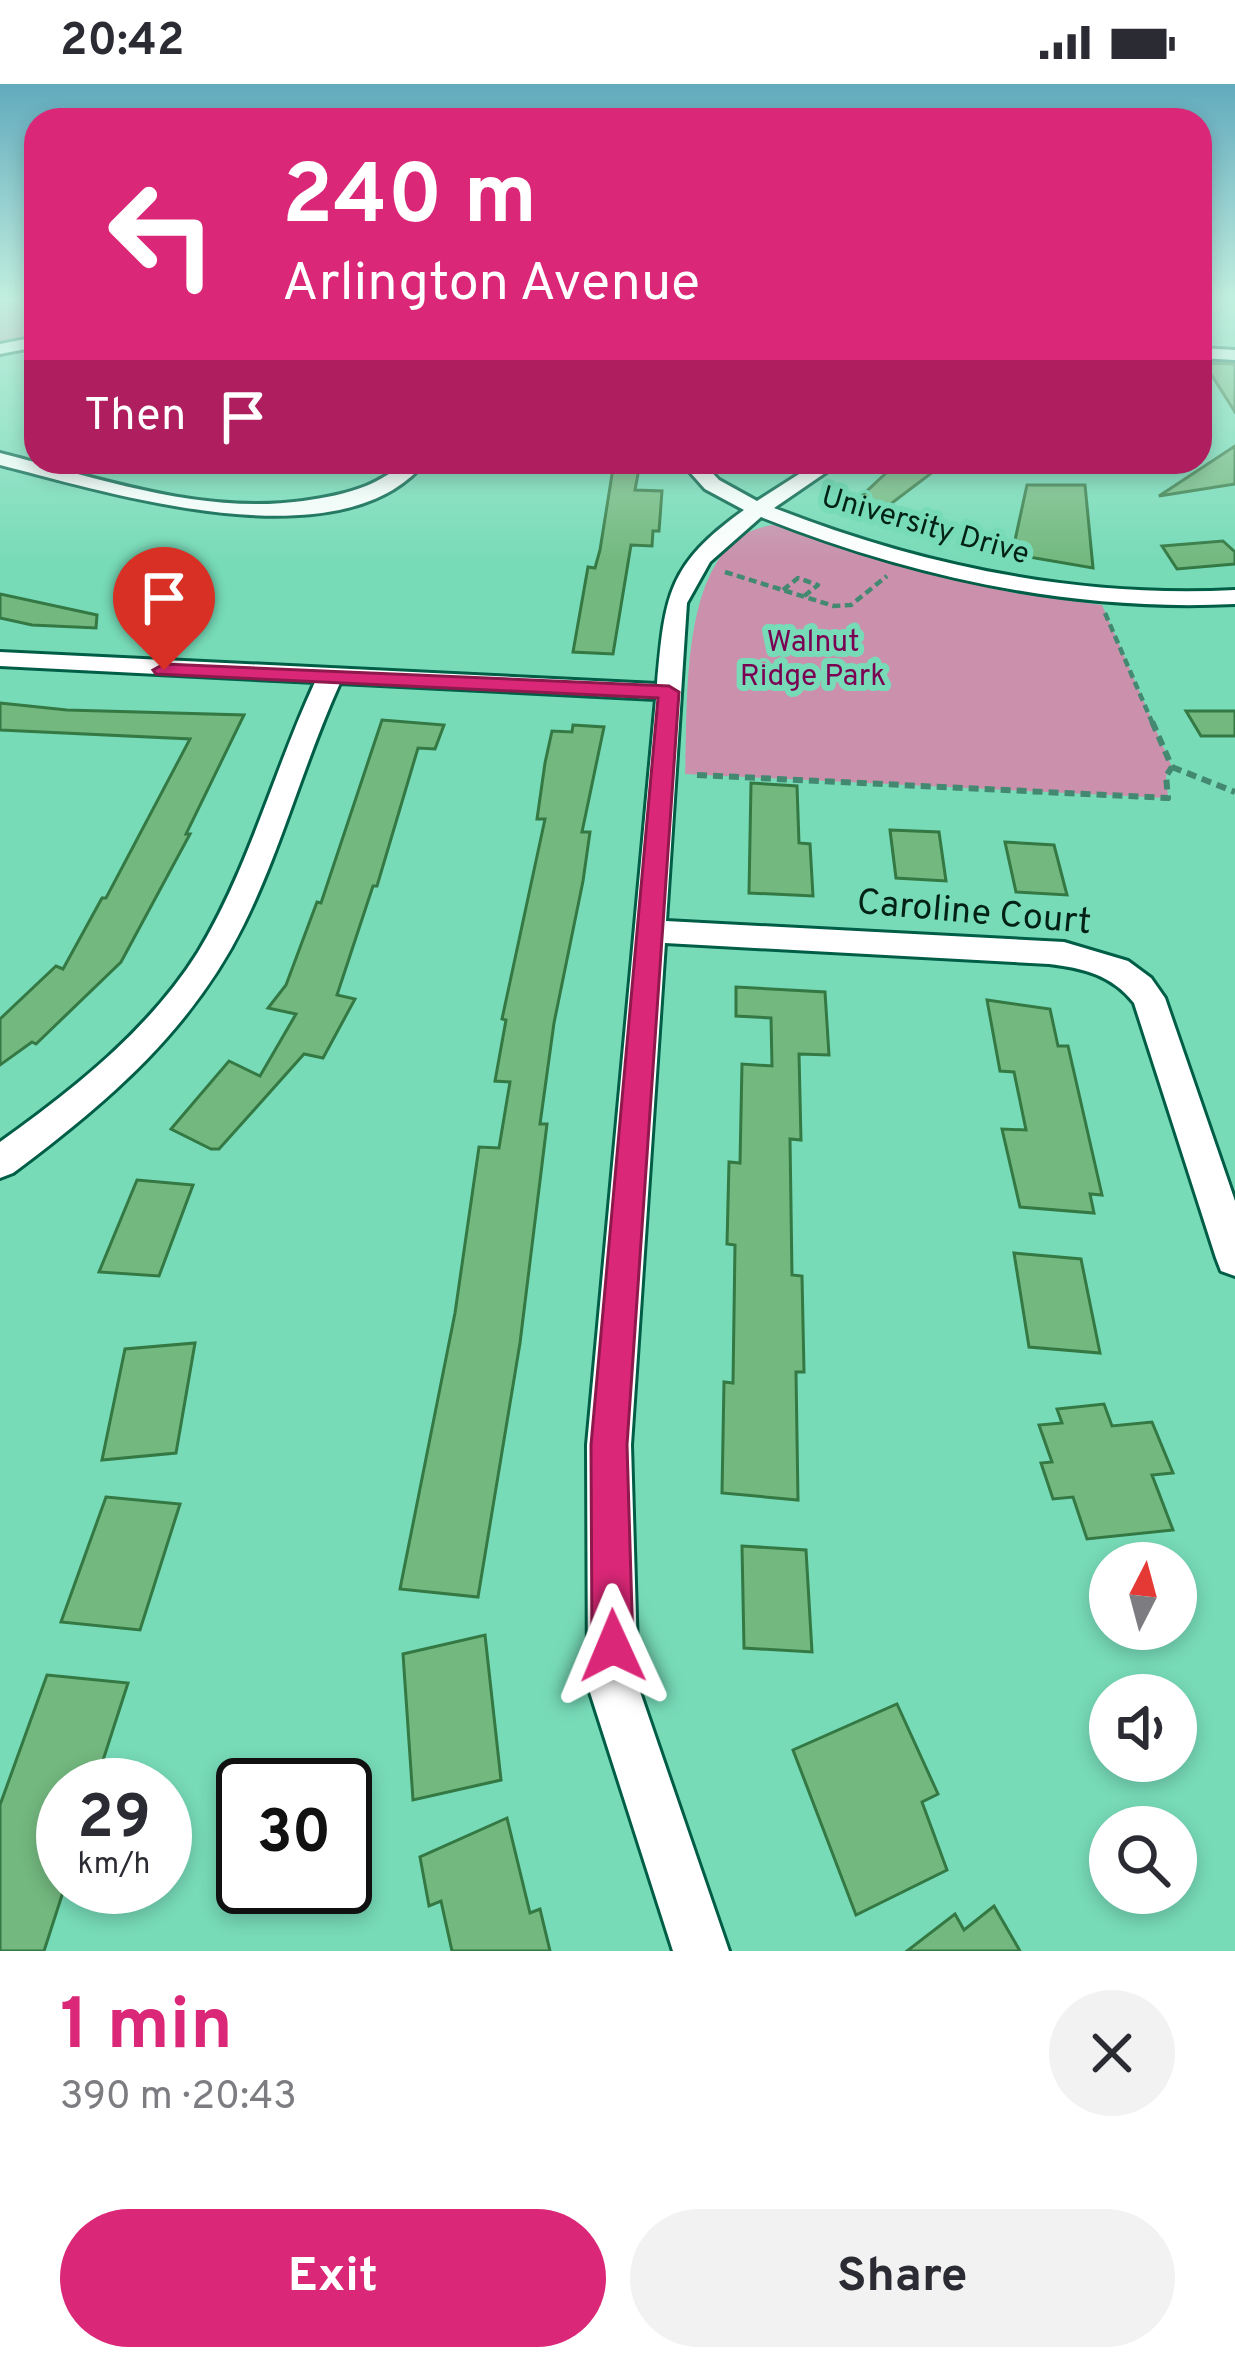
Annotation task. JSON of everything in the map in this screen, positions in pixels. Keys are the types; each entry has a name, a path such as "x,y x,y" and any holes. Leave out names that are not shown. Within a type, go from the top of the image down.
{"street":[{"path":"63,474 184,507 278,512 381,488 399,474"},
{"path":"80,478 86,474"},
{"name":"University Drive","path":"700,474 707,484 762,509 918,562 1000,584 1081,596 1235,597"},
{"path":"701,1951 614,1686 609,1445 676,603 685,580 718,540 813,474"},
{"path":"0,659 669,692"},
{"path":"0,1162 88,1100 177,1008 227,927 330,677"},
{"name":"Caroline Court","path":"651,931 1049,952 1088,958 1119,970 1149,998 1235,1258"}],"path":[{"path":"720,571 826,605 851,605 894,569"},
{"path":"782,590 798,578 818,585 803,597"},
{"path":"1104,610 1172,767 1235,792"},
{"path":"697,775 1168,798 1166,776 1172,767"}],"green space":[{"name":"Walnut Ridge Park","path":"774,525 928,574 1102,605 1172,767 1166,776 1168,798 685,774 689,668 704,590 719,558 742,536"}],"building":[{"path":"1220,388 1235,388 1235,412"},
{"path":"1235,446 1235,484 1159,496 1192,474 1212,474 1212,461"},
{"path":"612,474 638,474 635,490 662,491 659,531 653,531 652,546 631,545 613,654 573,652 588,567 595,568"},
{"path":"885,474 930,474 880,512 854,503"},
{"path":"1027,485 1085,485 1093,568 1012,554"},
{"path":"1223,541 1235,552 1235,564 1177,569 1162,546"},
{"path":"0,594 97,615 96,628 32,625 0,618"},
{"path":"0,703 67,710 244,715 186,834 190,834 121,962 36,1044 32,1042 0,1065 0,1019 56,966 63,969 190,739 0,730"},
{"path":"1186,711 1235,711 1235,736 1201,736"},
{"path":"382,720 444,725 435,749 418,748 377,886 373,886 337,995 355,999 323,1058 304,1054 219,1149 211,1149 171,1129 229,1061 260,1076 296,1014 268,1008 286,985 317,902 321,903"},
{"path":"573,725 604,727 582,832 590,832 583,881 554,1023 540,1124 547,1124 520,1343 478,1597 400,1589 455,1313 479,1147 499,1148 510,1082 495,1081 506,1020 502,1019 545,819 537,819 545,763 552,731 572,732"},
{"path":"751,783 797,786 799,843 810,844 813,896 749,893"},
{"path":"890,830 939,832 946,881 896,878"},
{"path":"1005,842 1054,845 1067,895 1016,892"},
{"path":"736,987 825,992 829,1055 799,1054 801,1140 790,1139 792,1275 802,1276 804,1372 796,1372 798,1500 722,1493 724,1382 733,1383 735,1245 727,1244 729,1162 740,1163 742,1064 772,1066 771,1018 736,1016"},
{"path":"987,1000 1050,1009 1058,1046 1068,1046 1102,1195 1090,1194 1094,1213 1020,1207 1002,1129 1026,1130 1014,1072 1000,1071"},
{"path":"137,1180 193,1185 159,1276 99,1272"},
{"path":"1014,1253 1081,1259 1100,1353 1029,1347"},
{"path":"195,1343 176,1453 102,1460 125,1349"},
{"path":"1104,1404 1112,1426 1152,1422 1173,1473 1152,1475 1173,1530 1087,1539 1073,1497 1053,1499 1041,1463 1052,1462 1039,1425 1062,1423 1057,1409"},
{"path":"106,1497 180,1504 140,1630 61,1622"},
{"path":"742,1546 806,1550 812,1652 744,1648"},
{"path":"485,1635 501,1780 413,1800 403,1654"},
{"path":"47,1675 128,1683 104,1758 36,1758 36,1914 56,1914 44,1951 0,1951 0,1805"},
{"path":"897,1704 938,1794 922,1802 947,1870 856,1915 793,1750"},
{"path":"507,1818 530,1913 540,1909 550,1951 452,1951 441,1901 429,1906 420,1857"},
{"path":"994,1906 1020,1951 907,1951 955,1914 964,1930"}],"route":[{"path":"164,670 669,692 609,1445 613,1646"}]}
